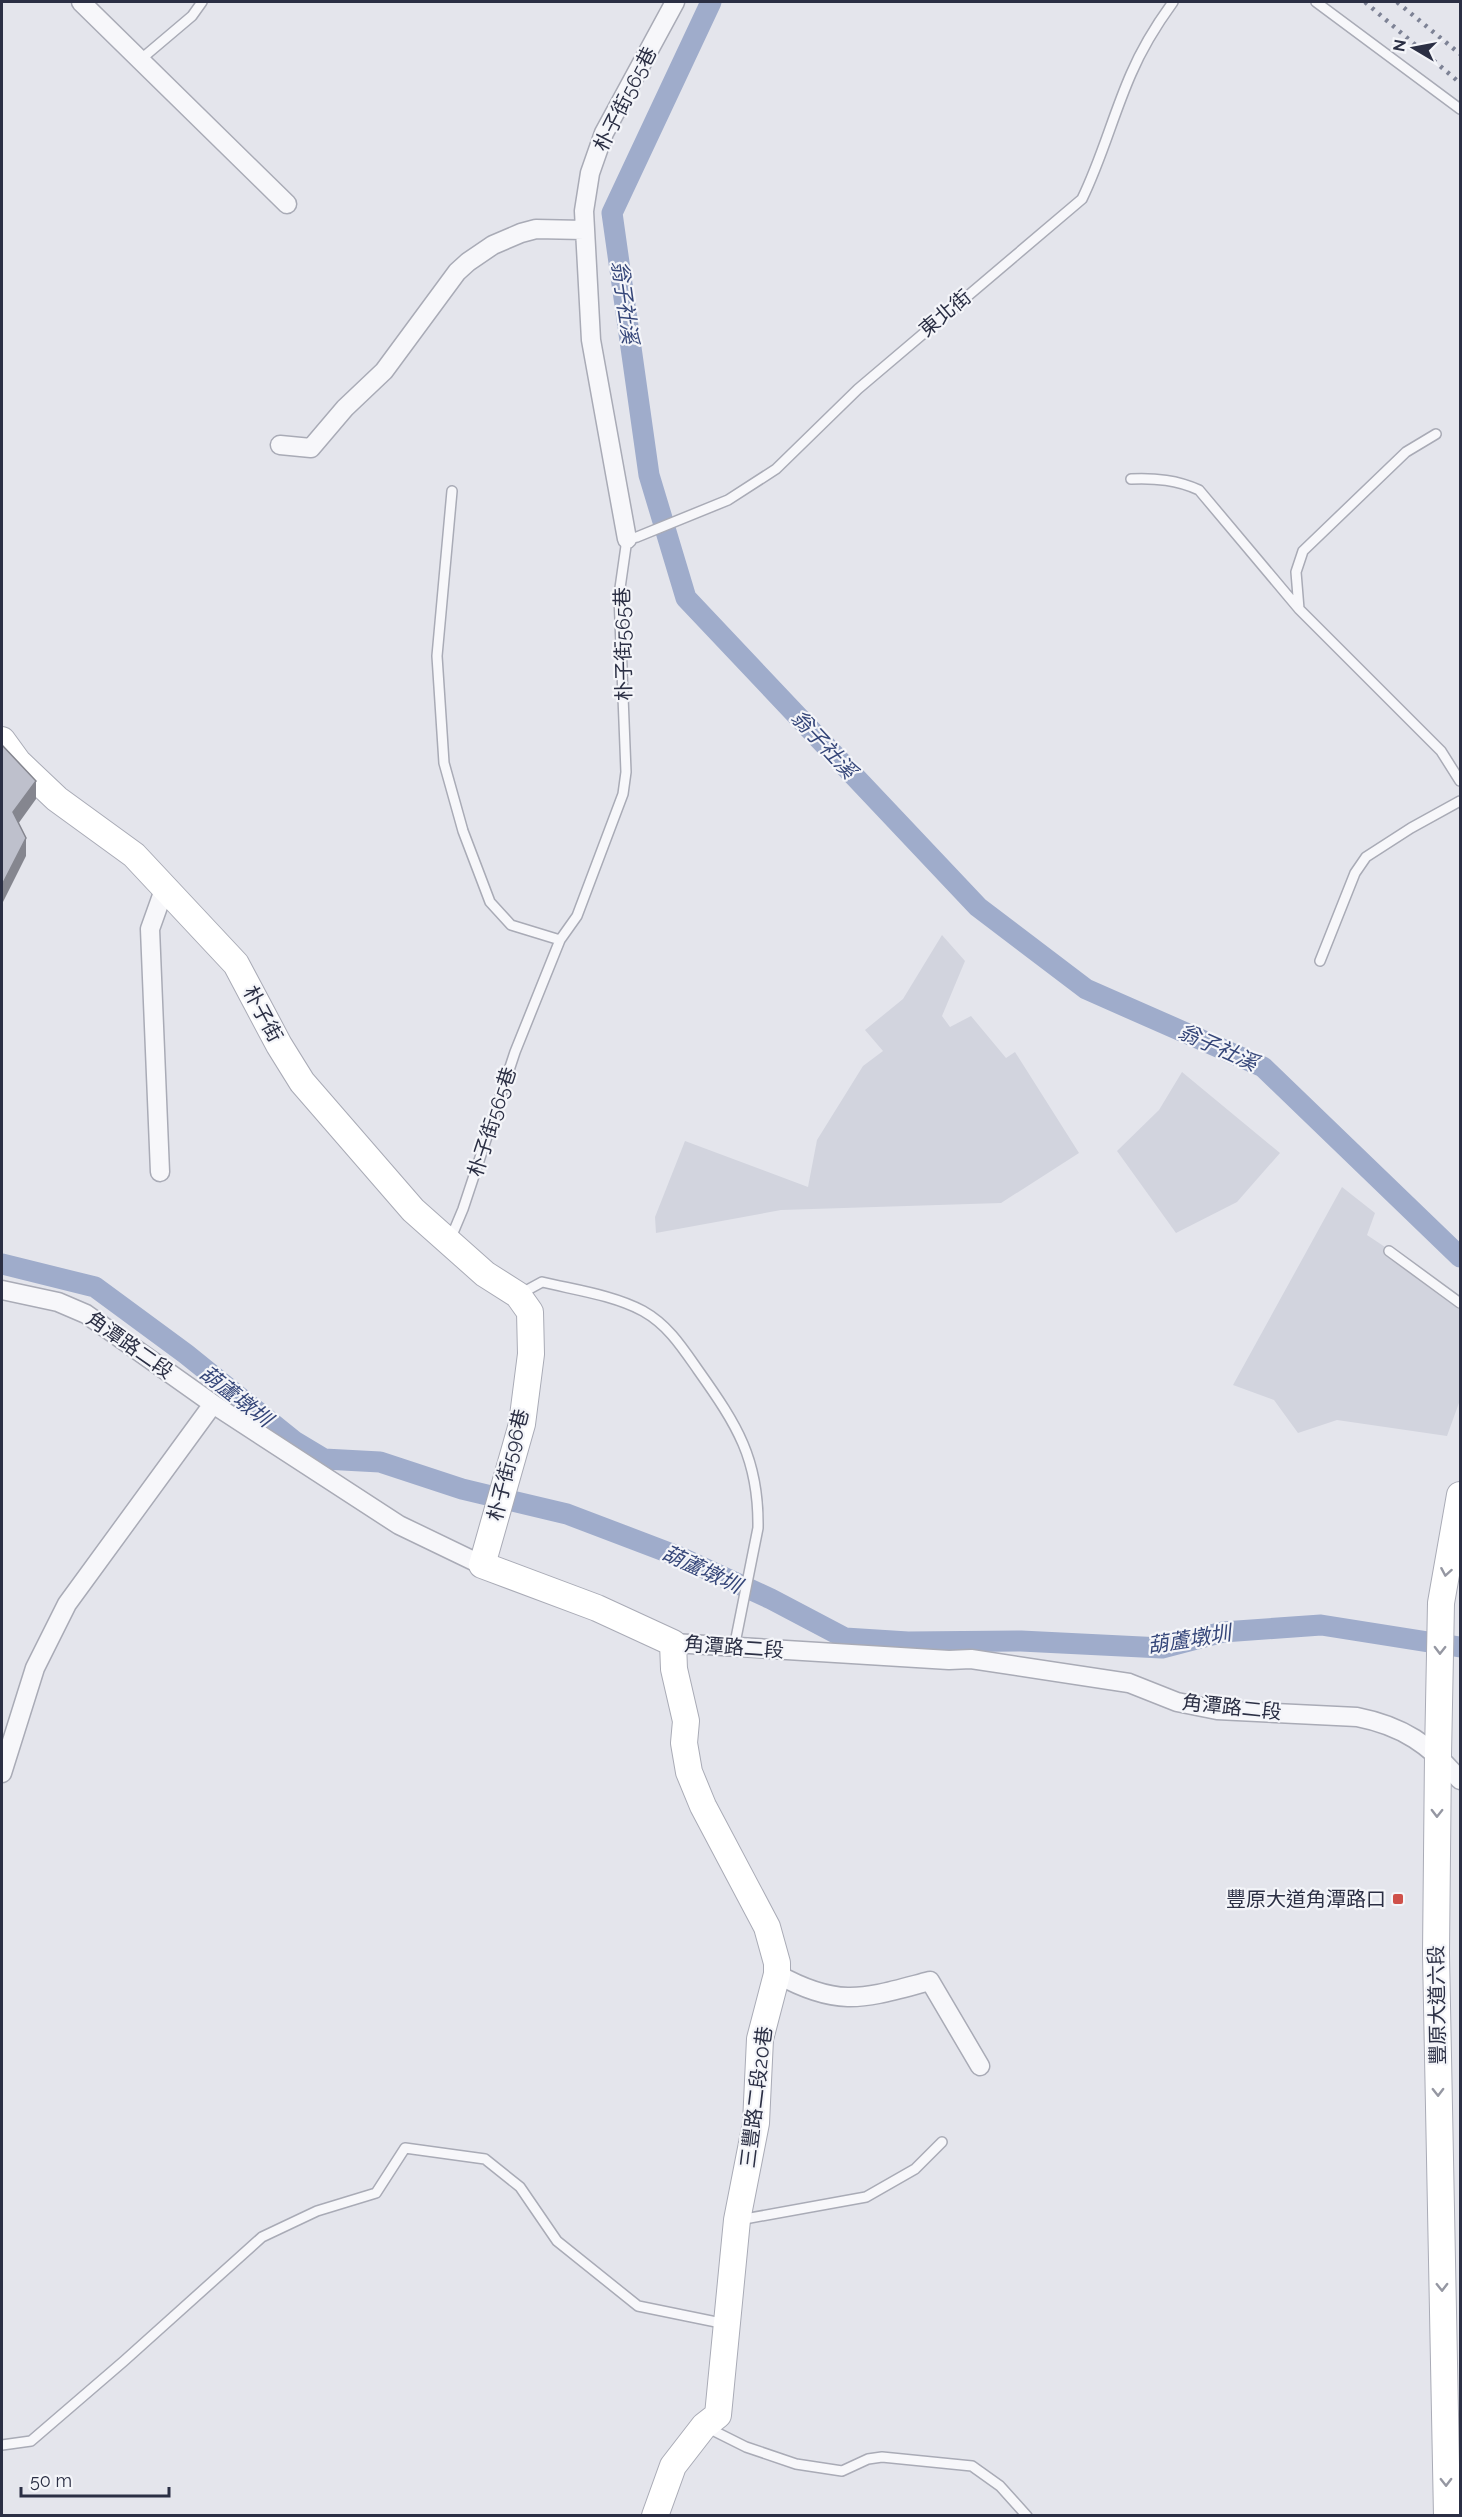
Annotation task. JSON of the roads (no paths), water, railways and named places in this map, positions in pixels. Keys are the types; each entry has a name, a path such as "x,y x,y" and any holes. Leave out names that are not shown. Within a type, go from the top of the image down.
{"street":[{"path":"81,2 287,204"},
{"name":"朴子街565巷","path":"632,538 591,340 584,230 586,192 596,153 609,124 675,2"},
{"path":"280,446 311,448 345,408 384,371 457,272 480,253 507,238 537,229 584,230"},
{"name":"朴子街","path":"2,740 18,762 57,799 134,855 165,887 236,964 279,1045 302,1082 413,1210 485,1274 518,1295"},
{"path":"160,1172 150,929 165,887"},
{"name":"角潭路二段","path":"2,1290 58,1302 86,1314 213,1404 399,1525 482,1566 597,1608 673,1643 971,1659 1129,1683 1177,1702 1217,1710 1356,1717 1378,1721 1408,1735 1438,1755 1461,1780"},
{"name":"朴子街596巷","path":"482,1566 495,1517 508,1481 522,1424 531,1354 530,1312 518,1295"},
{"path":"2,1773 35,1668 62,1615 87,1575 213,1404"},
{"name":"豐原大道六段","path":"1447,2516 1436,1954 1438,1755 1441,1607 1461,1495"},
{"name":"三豐路二段20巷","path":"655,2516 673,2466 704,2426 718,2415 737,2220 756,2123 760,2039 777,1974 777,1963 767,1927 703,1806 689,1772 684,1743 686,1721 674,1670 673,1643"},
{"path":"777,1974 801,1988 839,1998 868,1998 930,1981 980,2066"}],"lane":[{"path":"140,60 192,16 202,2"},
{"name":"東北街","path":"632,538 728,500 776,469 858,389 1082,199 1097,168 1131,73 1152,31 1173,2"},
{"path":"1316,2 1461,110"},
{"path":"1299,609 1296,572 1303,551 1406,452 1436,435"},
{"path":"1131,479 1152,478 1183,482 1199,490 1299,609 1441,751 1461,781"},
{"path":"452,491 437,656 444,763 463,831 490,902 511,925 560,940"},
{"name":"朴子街565巷","path":"449,1242 463,1209 515,1052 560,940 577,916 623,794 626,772 619,595 632,538"},
{"path":"1320,961 1355,873 1366,857 1411,828 1461,801"},
{"path":"1389,1251 1461,1303"},
{"path":"518,1295 542,1282 611,1299 642,1311 674,1336 731,1417 748,1454 758,1510 758,1528 734,1648"},
{"path":"737,2220 866,2197 915,2169 942,2142"},
{"path":"2,2445 31,2441 262,2238 317,2211 376,2193 405,2148 485,2159 520,2187 557,2241 638,2306 726,2324"},
{"path":"704,2426 746,2447 796,2464 842,2471 868,2459 882,2457 972,2466 1000,2486 1027,2516"}],"waterway":[{"name":"翁子社溪","path":"711,2 612,213 649,475 686,598 978,907 1086,989 1263,1067 1460,1257"},
{"name":"葫蘆墩圳","path":"2,1264 95,1287 186,1354 294,1441 324,1459 380,1462 462,1489 567,1514 680,1557 771,1599 845,1638 908,1642 1021,1641 1162,1648 1223,1632 1321,1625 1460,1647"}],"railway":[{"path":"1365,2 1460,83"},
{"path":"1397,2 1460,54"}],"place":[{"name":"豐原大道角潭路口","path":"1398,1899"}]}
